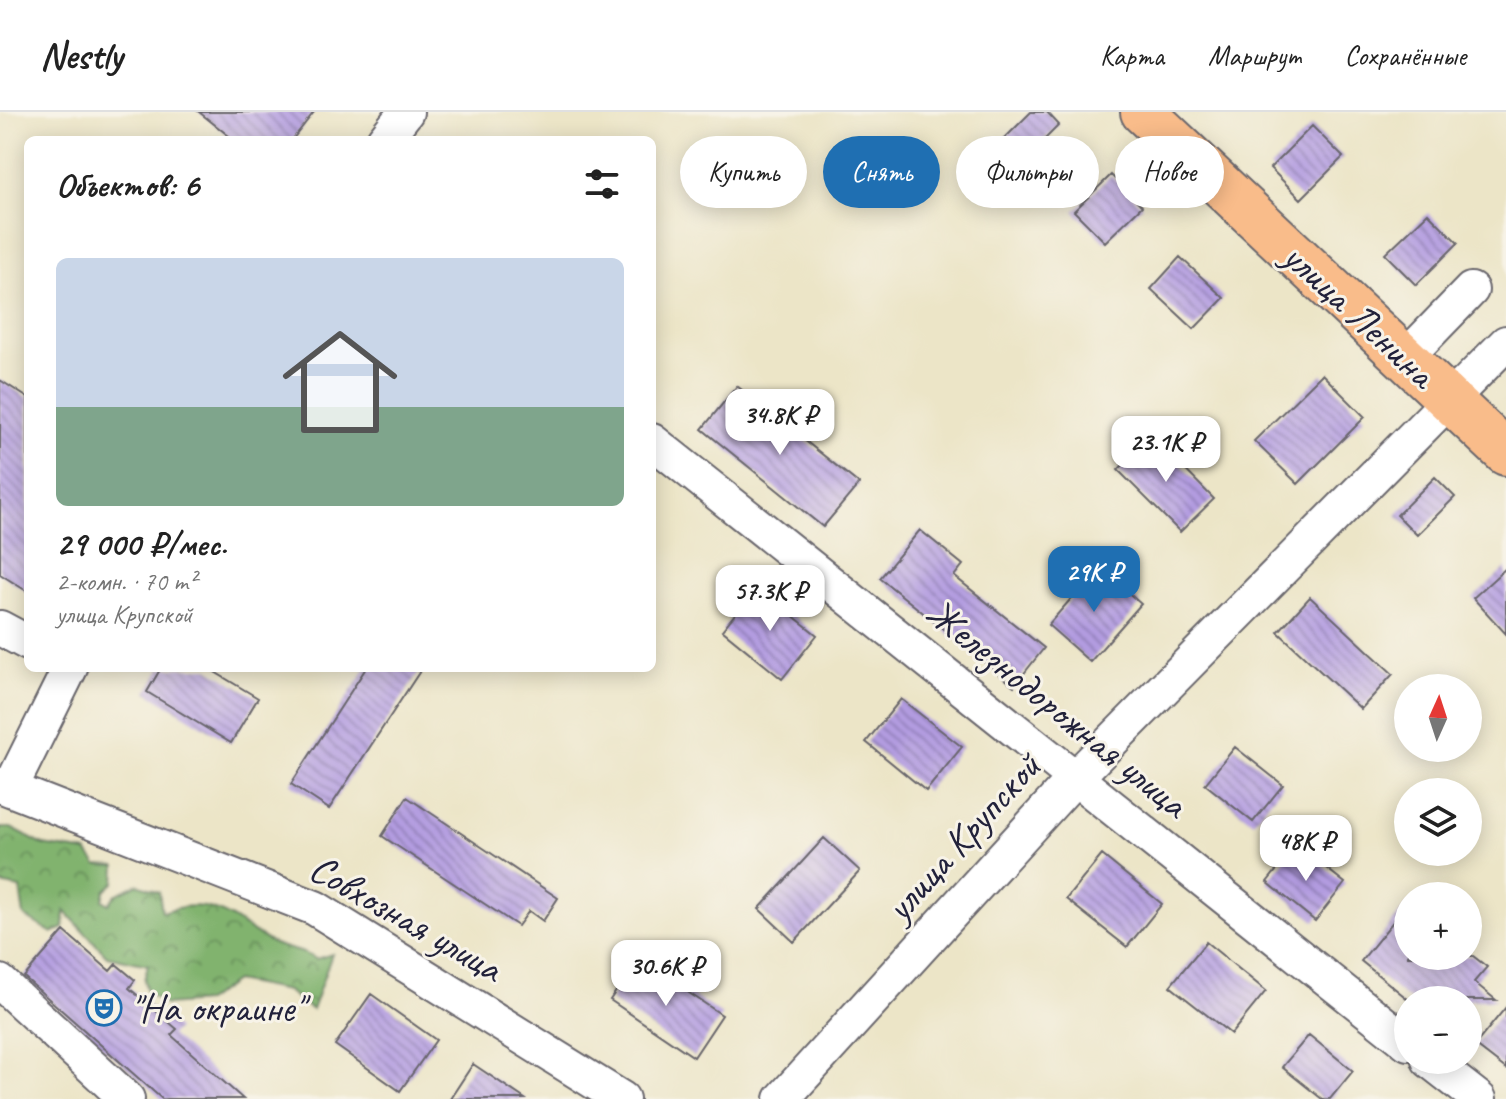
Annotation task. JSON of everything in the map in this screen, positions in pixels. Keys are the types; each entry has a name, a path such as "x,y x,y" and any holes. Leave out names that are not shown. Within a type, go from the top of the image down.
{"main road":[{"name":"улица Ленина","path":"1143,112 1506,453"}],"street":[{"path":"387,136 406,112"},
{"path":"1405,358 1471,290"},
{"name":"улица Крупской","path":"782,1099 1074,779 1506,343"},
{"name":"Железнодорожная улица","path":"656,444 1394,1032"},
{"path":"0,628 24,641"},
{"path":"5,787 68,672"},
{"name":"Совхозная улица","path":"5,787 315,908 622,1099"},
{"path":"0,982 127,1099"},
{"path":"1447,1074 1479,1099"}],"green space":[{"path":"0,828 11,828 43,845 87,852 97,865 116,866 115,882 105,891 103,900 109,904 115,895 138,884 159,892 162,912 181,907 209,908 276,945 316,959 332,954 312,1010 287,991 235,981 205,1002 165,1005 147,992 144,980 148,965 107,956 65,911 64,928 52,933 24,916 20,888 0,884"}],"building":[{"path":"199,112 314,112 295,136 229,136"},
{"path":"1031,112 1047,112 1059,125 1048,136 1007,136"},
{"path":"1312,126 1343,157 1301,199 1270,168"},
{"path":"1111,175 1115,179 1115,208 1140,208 1105,242 1074,211 1077,208 1099,208 1099,187"},
{"path":"1428,213 1458,243 1416,285 1385,254"},
{"path":"1180,257 1224,298 1194,329 1151,289"},
{"path":"1322,374 1365,417 1298,484 1254,441"},
{"path":"0,380 24,395 24,589 0,574"},
{"path":"737,386 859,484 823,527 702,429"},
{"path":"1152,436 1214,499 1180,532 1118,470"},
{"path":"1435,477 1455,497 1417,535 1397,515"},
{"path":"920,530 963,565 954,576 1044,648 1014,686 880,578"},
{"path":"1099,567 1141,604 1090,662 1048,625"},
{"path":"1506,568 1506,634 1473,598"},
{"path":"757,587 817,635 782,679 722,630"},
{"path":"1310,597 1393,674 1361,709 1278,632"},
{"path":"159,672 215,672 258,698 231,743 147,692"},
{"path":"363,672 419,672 329,809 291,784"},
{"path":"901,699 962,747 926,791 866,742"},
{"path":"1235,747 1283,785 1253,822 1205,784"},
{"path":"407,797 558,898 543,921 529,911 518,926 382,836"},
{"path":"824,838 860,871 794,942 759,909"},
{"path":"1297,845 1345,883 1315,921 1267,882"},
{"path":"1102,855 1162,904 1127,947 1066,899"},
{"path":"1394,920 1394,970 1482,970 1482,963 1487,967 1474,982 1479,986 1394,988 1361,961"},
{"name":"\"На окраине\"","path":"64,931 110,971 116,964 135,980 129,988 177,1029 171,1035 243,1099 162,1099 24,977"},
{"path":"1206,942 1266,991 1231,1034 1170,986"},
{"path":"638,959 722,1015 694,1057 610,1000"},
{"path":"1482,989 1496,1000 1482,1000"},
{"path":"371,994 436,1040 400,1091 335,1045"},
{"path":"1506,1007 1506,1069 1482,1050 1482,1036"},
{"path":"1309,1035 1353,1071 1330,1099 1322,1099 1282,1067"},
{"path":"473,1064 525,1099 450,1099"}],"place":[{"name":"\"На окраине\"","path":"104,1008"}]}
